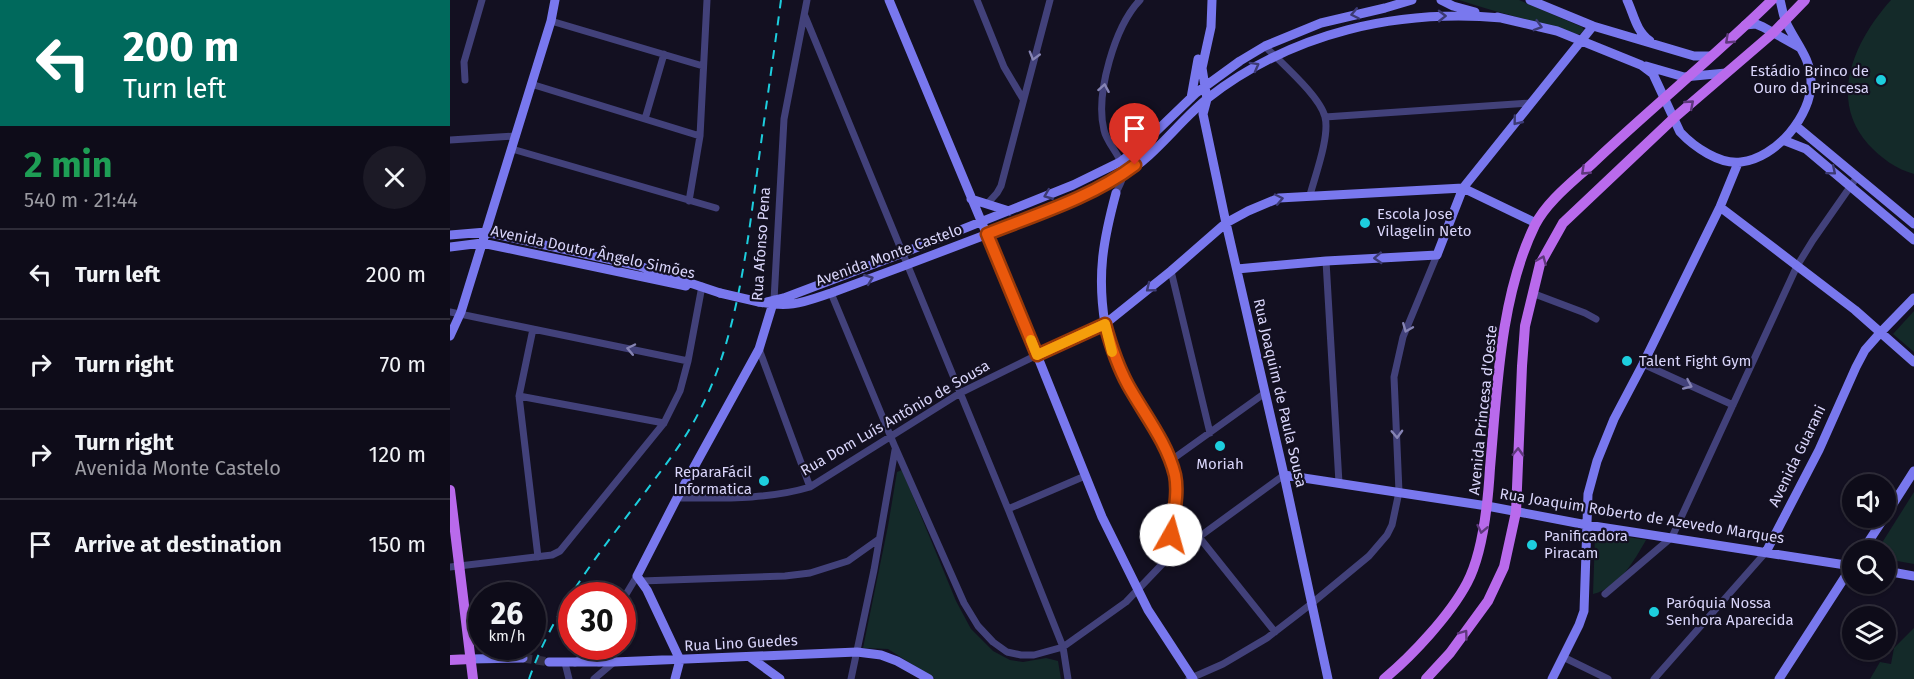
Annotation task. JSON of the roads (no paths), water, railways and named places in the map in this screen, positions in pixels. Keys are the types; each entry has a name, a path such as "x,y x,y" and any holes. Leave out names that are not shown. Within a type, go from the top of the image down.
{"main road":[{"path":"450,336 455,313 486,232 512,149 551,21 555,0"},
{"path":"889,0 1102,517 1137,590 1191,679"},
{"path":"1191,98 1205,27 1207,0"},
{"path":"1207,99 1202,68 1210,29 1212,0"},
{"path":"1441,0 1467,10 1557,31 1676,76 1727,73"},
{"path":"1531,0 1593,26 1694,56 1711,56"},
{"path":"1627,0 1644,37 1652,42"},
{"path":"1641,64 1653,75 1680,132 1695,146 1713,156 1738,163 1765,153 1783,140 1796,126 1809,99 1811,81 1802,49 1773,0"},
{"name":"Avenida Princesa d'Oeste","path":"1384,679 1424,640 1466,584 1474,568 1487,506 1502,348 1517,271 1536,223 1546,208 1663,98 1773,0"},
{"path":"1426,679 1450,653 1488,601 1504,567 1516,512 1525,326 1540,264 1563,223 1674,118 1785,22 1805,0"},
{"name":"Avenida Monte Castelo","path":"767,302 784,298 903,253 1073,185 1120,162 1141,146 1204,87 1265,45 1321,23 1408,1"},
{"name":"Avenida Monte Castelo","path":"716,292 784,306 801,303 907,265 1068,202 1123,174 1200,111 1207,99 1242,73 1275,56 1329,34 1387,21 1436,15 1502,18"},
{"path":"1616,33 1627,30 1634,18"},
{"path":"1745,25 1756,24 1802,49"},
{"path":"1236,269 1437,255 1463,188 1593,26"},
{"name":"Rua Joaquim de Paula Sousa","path":"1191,98 1200,111 1284,475 1328,679"},
{"path":"1644,116 1651,117 1657,123 1659,132"},
{"path":"1796,126 1914,224"},
{"path":"1783,140 1806,149 1914,240"},
{"path":"1552,679 1584,611 1588,494 1597,461 1614,419 1720,207 1738,163"},
{"name":"Rua Dom Luís Antônio de Sousa","path":"1037,355 1105,324 1226,223 1266,202 1279,198 1463,188 1536,223"},
{"path":"1105,324 1101,297 1102,258 1116,193"},
{"path":"971,199 1009,211"},
{"path":"1720,207 1855,310 1914,362"},
{"name":"Avenida Doutor Ângelo Simões","path":"450,236 486,232 639,266 701,288"},
{"name":"Avenida Doutor Ângelo Simões","path":"450,247 482,243 716,292"},
{"name":"Avenida Guarani","path":"1766,552 1819,450 1865,350 1914,298"},
{"name":"Rua Afonso Pena","path":"639,579 677,498 759,349 767,302"},
{"path":"1896,499 1914,471"},
{"name":"Rua Joaquim Roberto de Azevedo Marques","path":"1284,475 1842,564"},
{"path":"450,490 454,566 468,643"},
{"path":"1896,573 1914,576"},
{"path":"639,579 650,596 680,660 675,679"},
{"path":"1779,679 1842,581"},
{"name":"Rua Lino Guedes","path":"549,662 599,663 857,652 881,655 897,661 929,679"},
{"path":"777,677 773,669 776,664 789,656"},
{"path":"750,657 777,677"},
{"path":"450,660 468,659"},
{"path":"471,660 473,679"}],"street":[{"path":"465,80 464,62 482,0"},
{"path":"689,201 700,136 707,0"},
{"name":"Rua Afonso Pena","path":"767,302 784,119 807,0"},
{"path":"977,0 1004,67 1023,99"},
{"path":"987,204 997,194 1000,186 1050,0"},
{"path":"1116,193 1123,174 1120,162 1106,140 1101,115 1103,97 1118,35 1125,20 1140,0"},
{"path":"805,16 1063,647 1068,679"},
{"path":"551,21 703,66"},
{"path":"1265,45 1313,96 1325,117 1323,147 1310,195"},
{"path":"645,119 664,54"},
{"path":"531,84 700,136"},
{"path":"1325,117 1531,104"},
{"path":"450,140 516,136"},
{"path":"512,149 716,208"},
{"path":"1605,594 1672,537 1797,266 1857,177"},
{"path":"1191,679 1238,656 1275,632 1379,546 1387,535 1392,525 1399,492 1394,377 1403,337 1437,255"},
{"path":"1326,261 1339,483"},
{"path":"1171,271 1210,433"},
{"path":"454,566 555,554 664,423 680,391 688,361 701,288"},
{"path":"831,293 964,603 978,626 993,642 1008,652 1034,655 1063,647 1126,602 1169,557 1284,475"},
{"path":"1532,293 1596,319"},
{"path":"455,313 688,361"},
{"path":"1105,324 1114,356 1128,385 1153,424 1175,476 1176,491 1169,557"},
{"path":"533,329 519,396 538,557"},
{"path":"759,349 810,487"},
{"name":"Rua Dom Luís Antônio de Sousa","path":"677,498 789,494 810,487 960,393 1037,355"},
{"path":"1643,364 1733,405"},
{"path":"1170,461 1265,393"},
{"path":"519,396 664,423"},
{"path":"851,679 896,447"},
{"path":"1008,509 1085,476"},
{"path":"1199,537 1275,632"},
{"path":"639,579 785,576 810,573 848,561 879,539"},
{"name":"Avenida Guarani","path":"1654,679 1766,552"},
{"name":"Rua Afonso Pena","path":"636,583 639,579"},
{"path":"1563,657 1608,679"},
{"path":"569,679 570,663 574,660"},
{"path":"594,679 614,662"}],"tunnel":[{"path":"536,660 549,662"}],"railway":[{"path":"529,679 564,605 594,560 666,465 693,423 722,358 743,269 781,0"}],"place":[{"name":"Estádio Brinco de Ouro da Princesa","path":"1881,80"},
{"name":"Escola Jose Vilagelin Neto","path":"1365,223"},
{"name":"Talent Fight Gym","path":"1627,361"},
{"name":"Moriah","path":"1220,446"},
{"name":"ReparaFácil Informatica","path":"764,481"},
{"name":"Panificadora Piracam","path":"1532,545"},
{"name":"Paróquia Nossa Senhora Aparecida","path":"1654,612"}]}
